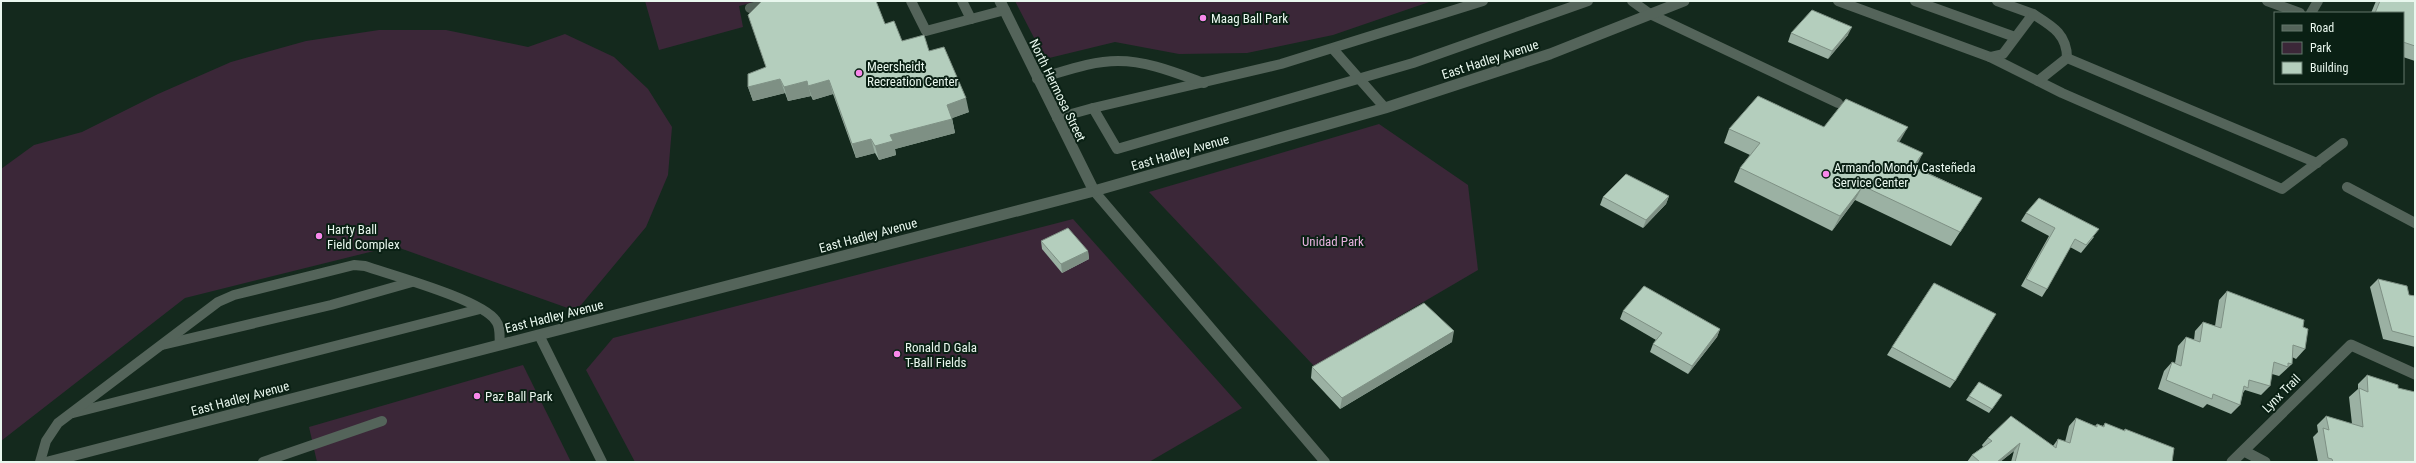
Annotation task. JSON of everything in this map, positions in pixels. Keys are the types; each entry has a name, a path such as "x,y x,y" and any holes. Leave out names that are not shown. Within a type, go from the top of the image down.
{"street":[{"name":"East Hadley Avenue","path":"48,462 1094,191 1385,108 1550,54 1684,1"},
{"name":"North Hermosa Street","path":"1002,5 1037,80 1094,191"},
{"name":"Lynx Trail","path":"2232,462 2351,345 2415,374"},
{"path":"2244,451 2265,462"}],"lane":[{"path":"750,8 779,1"},
{"path":"911,1 926,31 971,19 1002,5"},
{"path":"962,1 971,19"},
{"path":"1057,118 1093,108 1204,83 1333,49 1483,1"},
{"path":"1093,108 1118,149 1360,79 1588,1"},
{"path":"1632,1 1650,14 1838,103"},
{"path":"1838,1 1990,57 2038,81 2282,189 2343,143"},
{"path":"1916,1 2015,37"},
{"path":"1997,1 2033,14 2059,31 2068,44 2066,58 2038,81"},
{"path":"2267,1 2297,12"},
{"path":"2312,12 2318,1"},
{"path":"1990,57 2003,54 2033,14"},
{"path":"1333,49 1385,108"},
{"path":"2066,58 2317,163"},
{"path":"1037,80 1098,63 1118,61 1162,69 1204,83"},
{"path":"2347,187 2415,223"},
{"path":"1094,191 1325,462"},
{"path":"40,462 50,433 58,422 202,312 218,302 242,293 354,265 365,266 458,298 480,309 497,321 500,344"},
{"path":"157,346 331,305 412,282"},
{"path":"69,414 480,309"},
{"path":"539,335 602,462"},
{"path":"263,462 382,421"}],"green space":[{"path":"645,1 759,1 739,6 743,27 659,50"},
{"name":"Maag Ball Park","path":"1015,1 1432,1 1333,35 1247,53 1179,54 1115,42 1045,59"},
{"name":"Harty Ball Field Complex","path":"379,30 446,30 528,47 565,34 614,57 648,89 672,127 668,175 646,227 576,311 394,246 185,298 1,441 1,169 34,145 82,132 158,94 231,62 306,41"},
{"name":"Unidad Park","path":"1379,124 1468,185 1478,270 1314,366 1149,192"},
{"name":"Ronald D Gala T-Ball Fields","path":"1073,219 1242,408 1149,462 635,462 586,370 613,338"},
{"name":"Paz Ball Park","path":"523,365 571,462 317,462 309,427"}],"building":[{"name":"Meersheidt Recreation Center","path":"762,1 876,1 885,24 894,21 902,41 924,35 929,51 944,47 966,98 947,105 952,119 890,135 893,141 875,146 871,139 852,144 829,80 808,86 807,81 784,87 780,79 748,87 748,74 766,67 748,15"},
{"path":"2380,1 2415,1 2415,46 2404,42 2404,12 2375,12"},
{"path":"1812,10 1852,27 1832,51 1791,33"},
{"name":"Armando Mondy Casteñeda Service Center","path":"1758,96 1824,127 1846,99 1908,127 1897,141 1923,153 1913,167 1982,198 1960,232 1863,186 1840,216 1740,168 1760,143 1729,129"},
{"path":"1626,174 1669,196 1646,220 1603,197"},
{"path":"2039,198 2099,229 2086,245 2075,239 2047,289 2026,279 2055,228 2026,213"},
{"path":"1068,228 1088,251 1061,264 1041,241"},
{"path":"2378,279 2407,286 2409,295 2415,296 2415,337 2392,331"},
{"path":"1934,283 1996,314 1955,381 1892,347"},
{"path":"1644,286 1720,329 1692,366 1653,344 1662,333 1623,311"},
{"path":"2227,291 2304,320 2303,327 2308,329 2305,349 2293,345 2292,364 2288,363 2288,367 2274,362 2270,386 2249,380 2248,388 2244,386 2240,405 2213,394 2212,399 2166,380 2172,362 2181,366 2186,337 2200,342 2203,322 2221,328"},
{"path":"1424,303 1454,331 1342,398 1312,367"},
{"path":"2367,375 2398,385 2398,388 2415,392 2415,462 2333,462 2332,459 2328,458 2323,428 2329,430 2326,416 2363,427 2359,388 2368,392"},
{"path":"1979,382 2002,395 1992,409 1969,396"},
{"path":"2011,416 2056,448 2058,439 2070,443 2076,418 2097,427 2097,424 2104,427 2105,423 2174,448 2172,462 2015,462 2020,443 1997,462 1980,462 1972,455 1992,441 1988,438"}],"place":[{"name":"Maag Ball Park","path":"1203,18"},
{"name":"Meersheidt Recreation Center","path":"859,73"},
{"name":"Armando Mondy Casteñeda Service Center","path":"1826,174"},
{"name":"Harty Ball Field Complex","path":"319,236"},
{"name":"Ronald D Gala T-Ball Fields","path":"897,354"},
{"name":"Paz Ball Park","path":"477,396"}]}
